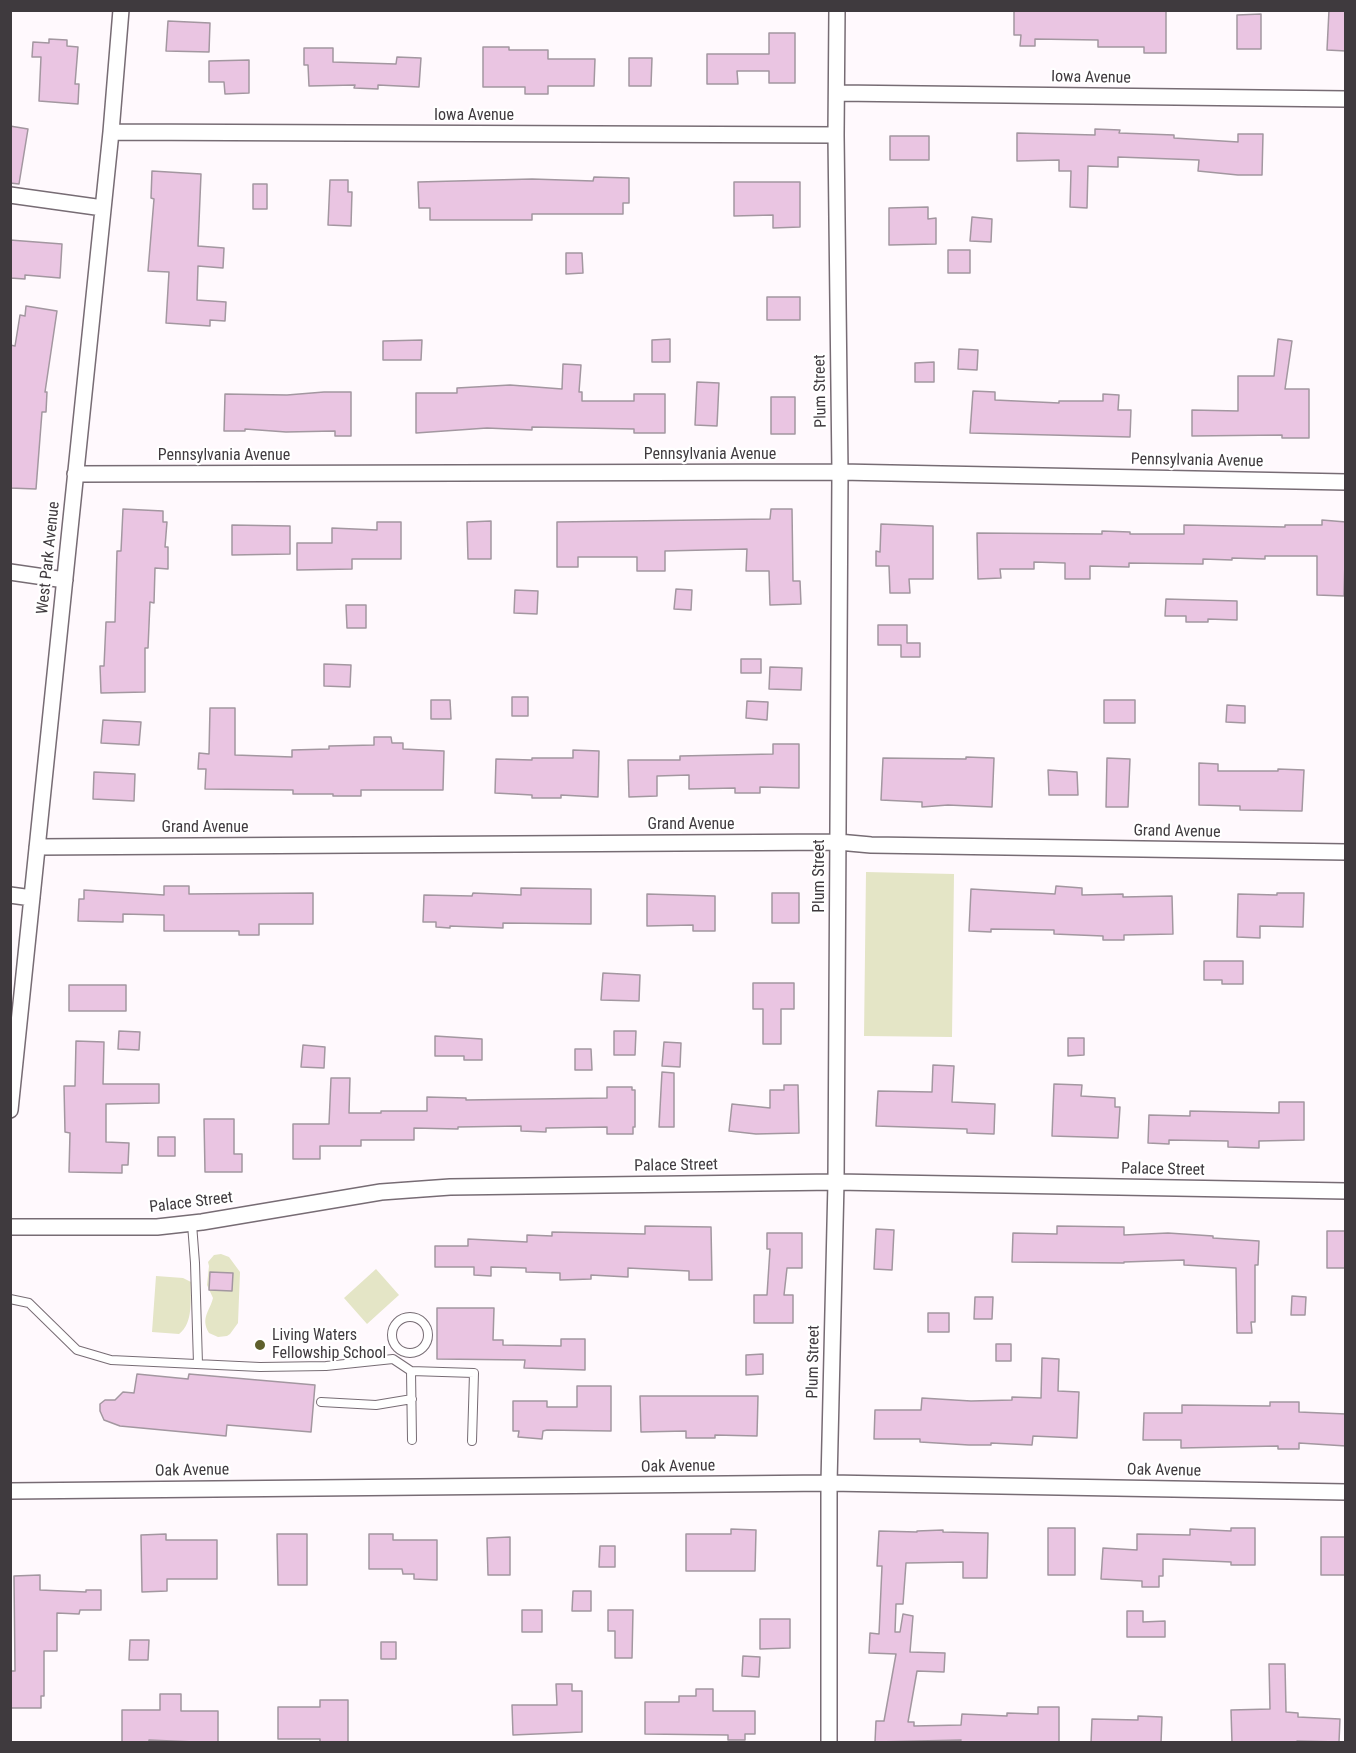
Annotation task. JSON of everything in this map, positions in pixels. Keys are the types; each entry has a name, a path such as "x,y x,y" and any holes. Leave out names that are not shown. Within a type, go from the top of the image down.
{"street":[{"name":"West Park Avenue","path":"10,1110 111,132 121,10"},
{"name":"Plum Street","path":"829,1743 829,1483 836,1182 840,472 836,135 837,10"},
{"name":"Iowa Avenue","path":"837,93 1346,99"},
{"name":"Iowa Avenue","path":"111,132 836,135"},
{"path":"10,195 103,208"},
{"name":"Pennsylvania Avenue","path":"75,474 840,472 1346,482"},
{"path":"10,572 65,580"},
{"name":"Grand Avenue","path":"37,847 838,842 871,845 1346,852"},
{"path":"10,895 32,898"},
{"name":"Palace Street","path":"10,1227 157,1227 192,1224 381,1192 417,1189 836,1182 1346,1191"},
{"name":"Oak Avenue","path":"10,1491 829,1483 1346,1492"}],"lane":[{"path":"192,1224 198,1364"},
{"path":"10,1299 29,1302 77,1350 111,1360 260,1367 326,1366 393,1359 411,1371 474,1373 472,1441"},
{"path":"408,1317 421,1321 428,1332 425,1344 414,1352 400,1350 392,1339 395,1324 408,1317"},
{"path":"393,1359 400,1350"},
{"path":"411,1371 412,1440"},
{"path":"321,1402 376,1405 412,1399"}],"green space":[{"path":"866,872 954,874 952,1037 864,1036"},
{"path":"221,1254 229,1257 240,1272 238,1323 230,1334 218,1337 209,1333 205,1323 213,1298 207,1285 208,1262 214,1255"},
{"path":"376,1269 399,1295 367,1324 344,1298"},
{"path":"156,1276 183,1278 191,1282 189,1317 179,1334 152,1332"}],"building":[{"path":"1014,10 1166,10 1166,53 1144,53 1144,47 1098,47 1098,40 1035,39 1035,46 1020,46 1021,35 1014,35"},
{"path":"1329,10 1346,10 1346,51 1327,50"},
{"path":"1261,14 1261,49 1237,49 1237,15"},
{"path":"168,21 210,23 209,52 166,51"},
{"path":"769,33 795,33 795,83 769,83 769,71 737,71 738,84 707,84 707,54 769,54"},
{"path":"49,39 67,40 67,46 78,47 75,84 79,84 78,104 39,101 41,57 32,57 33,42 49,43"},
{"path":"483,47 548,50 548,59 595,59 594,86 548,86 548,94 525,94 525,87 483,87"},
{"path":"304,48 333,48 333,62 396,64 397,57 421,58 419,87 378,85 378,89 354,88 355,85 309,86 308,65 304,65"},
{"path":"629,58 652,58 651,86 629,86"},
{"path":"249,60 249,93 225,94 224,82 209,82 209,61"},
{"path":"10,126 28,129 19,184 10,183"},
{"path":"1095,129 1120,130 1119,133 1174,135 1174,138 1238,142 1238,134 1263,134 1262,175 1198,171 1199,160 1118,157 1118,167 1088,166 1087,208 1070,207 1071,171 1059,171 1059,160 1017,161 1017,133 1095,135"},
{"path":"890,136 929,136 929,160 890,160"},
{"path":"152,171 201,174 198,246 224,248 223,268 198,266 197,300 226,302 225,321 210,320 210,326 166,323 169,272 148,271 154,199 151,198"},
{"path":"594,177 629,178 629,203 623,203 623,214 532,214 532,220 430,220 430,208 419,208 418,182 532,179 593,181"},
{"path":"330,180 348,180 348,192 352,192 351,226 328,225"},
{"path":"734,182 800,182 800,227 773,228 773,215 734,216"},
{"path":"253,184 267,184 267,209 253,209"},
{"path":"928,207 928,219 936,218 936,244 889,245 889,208"},
{"path":"972,217 992,219 991,242 970,241"},
{"path":"10,240 62,244 60,278 25,275 25,279 10,278"},
{"path":"948,250 970,250 970,273 948,273"},
{"path":"566,253 582,253 583,273 566,274"},
{"path":"767,297 800,297 800,320 767,320"},
{"path":"26,306 57,311 45,392 47,392 46,412 42,412 36,489 10,488 10,345 15,346 20,315 25,316"},
{"path":"670,339 670,362 652,362 652,340"},
{"path":"1278,339 1292,341 1285,389 1309,389 1309,438 1282,438 1282,435 1192,436 1192,410 1238,411 1238,376 1274,376"},
{"path":"422,340 421,360 383,360 383,341"},
{"path":"959,349 978,350 977,370 958,369"},
{"path":"934,362 934,382 915,382 915,363"},
{"path":"563,364 581,365 579,392 582,392 582,401 634,401 634,394 665,394 665,433 634,433 634,429 532,427 532,430 487,428 416,433 416,393 457,393 457,388 510,385 562,389"},
{"path":"697,382 719,383 717,426 695,425"},
{"path":"973,391 995,392 995,400 1059,403 1059,401 1103,401 1103,394 1119,395 1118,410 1131,410 1130,437 970,433"},
{"path":"351,392 351,436 335,436 335,431 286,432 245,429 245,431 224,431 225,394 287,395"},
{"path":"771,397 795,397 795,434 771,434"},
{"path":"123,509 163,511 163,522 167,522 165,547 168,547 168,569 155,568 154,603 150,602 148,648 145,648 145,692 101,693 100,666 104,666 106,622 115,622 117,551 121,551"},
{"path":"771,509 792,509 793,581 800,581 801,604 770,605 769,571 746,571 747,549 665,551 665,571 637,571 637,557 578,557 578,567 557,567 557,522 770,519"},
{"path":"1322,520 1346,522 1344,596 1317,595 1317,556 1203,559 1203,564 1129,563 1129,567 1090,566 1090,579 1065,579 1065,563 1034,562 1034,569 1000,569 1001,578 978,579 977,533 1102,534 1102,531 1130,532 1130,534 1184,534 1184,525 1285,527 1285,525 1322,525"},
{"path":"491,521 491,559 468,559 467,522"},
{"path":"377,522 401,522 401,559 352,559 352,569 297,570 297,543 332,543 332,528 377,530"},
{"path":"881,524 933,526 933,579 909,579 910,593 890,593 889,566 876,566 876,551 880,552"},
{"path":"232,525 290,526 290,554 232,555"},
{"path":"676,589 692,590 691,610 674,609"},
{"path":"515,590 538,591 537,614 514,613"},
{"path":"1166,599 1237,601 1237,620 1208,619 1208,622 1186,622 1186,616 1165,616"},
{"path":"346,605 366,605 366,628 347,628"},
{"path":"878,625 907,625 907,643 920,643 920,657 901,657 901,645 878,645"},
{"path":"741,659 761,659 761,673 741,673"},
{"path":"324,664 351,665 350,687 324,686"},
{"path":"770,667 802,668 801,690 769,689"},
{"path":"512,697 528,697 528,716 512,716"},
{"path":"431,700 450,700 451,719 431,719"},
{"path":"1104,700 1135,700 1135,723 1104,723"},
{"path":"747,701 768,702 767,720 746,718"},
{"path":"1227,705 1245,706 1245,723 1226,722"},
{"path":"210,708 235,708 235,755 292,757 292,750 374,745 374,737 391,737 392,743 403,743 403,749 444,751 443,790 361,790 361,796 333,796 333,794 293,794 293,790 205,789 206,769 198,769 199,753 209,754"},
{"path":"103,720 141,722 139,745 101,743"},
{"path":"773,744 799,744 799,788 760,787 760,793 735,793 735,788 689,789 689,775 657,776 657,796 629,797 628,760 680,760 680,756 773,754"},
{"path":"573,750 599,751 598,797 561,795 561,798 532,798 532,795 495,793 496,759 573,758"},
{"path":"966,757 994,758 992,807 948,805 922,807 922,802 881,800 883,758 966,759"},
{"path":"1107,758 1130,759 1128,807 1106,807"},
{"path":"1199,763 1218,764 1218,771 1304,770 1302,811 1240,810 1240,806 1199,805"},
{"path":"1048,770 1077,772 1078,795 1049,795"},
{"path":"94,772 135,774 134,801 93,799"},
{"path":"164,886 189,886 189,894 313,893 313,924 259,924 259,935 239,935 239,931 164,931 164,915 123,914 123,922 78,921 79,899 84,899 84,890 164,895"},
{"path":"1056,886 1082,888 1082,895 1172,896 1173,934 1124,935 1124,940 1103,940 1103,936 1054,934 1054,930 969,931 971,889 1055,894"},
{"path":"521,888 591,889 591,924 503,923 503,928 450,926 450,928 436,927 436,922 423,922 424,895 472,896 473,893 521,895"},
{"path":"772,893 799,893 799,923 772,923"},
{"path":"1277,893 1304,893 1303,927 1260,926 1260,938 1237,937 1238,894 1277,895"},
{"path":"647,894 715,896 715,931 693,931 693,925 647,926"},
{"path":"1204,961 1243,961 1243,984 1222,984 1222,980 1204,980"},
{"path":"603,973 640,975 639,1001 601,1000"},
{"path":"753,983 794,983 794,1009 781,1009 781,1044 763,1044 763,1009 753,1009"},
{"path":"69,985 126,985 126,1011 69,1011"},
{"path":"119,1031 140,1032 139,1050 118,1049"},
{"path":"614,1031 636,1031 635,1055 614,1055"},
{"path":"435,1036 482,1039 482,1060 464,1060 464,1056 435,1056"},
{"path":"1068,1038 1084,1038 1084,1055 1068,1056"},
{"path":"76,1041 104,1042 103,1084 159,1084 159,1103 106,1104 106,1142 129,1143 128,1165 122,1165 122,1173 69,1172 70,1133 65,1132 64,1086 75,1086"},
{"path":"664,1042 681,1043 680,1067 662,1066"},
{"path":"303,1045 325,1047 324,1068 301,1067"},
{"path":"575,1049 591,1049 592,1070 575,1070"},
{"path":"933,1065 954,1066 952,1102 995,1104 994,1134 967,1133 967,1129 876,1126 878,1091 932,1092"},
{"path":"662,1072 674,1073 674,1127 659,1127"},
{"path":"331,1078 350,1078 349,1113 427,1111 427,1097 466,1098 466,1100 607,1098 607,1087 632,1087 632,1090 635,1090 635,1127 633,1127 633,1134 607,1134 607,1127 546,1128 546,1132 521,1131 521,1126 458,1127 458,1129 414,1128 414,1140 361,1140 361,1146 320,1146 320,1159 293,1159 293,1124 329,1124"},
{"path":"1054,1084 1082,1085 1081,1096 1115,1098 1115,1107 1120,1107 1118,1138 1052,1136"},
{"path":"784,1085 798,1085 799,1133 756,1134 729,1131 732,1104 770,1108 770,1090 784,1090"},
{"path":"1279,1102 1304,1102 1304,1140 1259,1141 1259,1148 1228,1147 1228,1141 1169,1140 1169,1144 1148,1143 1149,1115 1190,1116 1190,1111 1279,1113"},
{"path":"204,1119 234,1119 234,1154 242,1154 242,1172 205,1172"},
{"path":"158,1137 175,1137 175,1156 158,1156"},
{"path":"645,1226 711,1227 712,1280 689,1280 689,1271 628,1268 628,1277 591,1275 591,1279 560,1280 560,1273 526,1272 526,1268 491,1267 491,1276 474,1275 474,1267 435,1267 435,1246 468,1246 468,1239 527,1242 527,1235 552,1236 552,1232 645,1234"},
{"path":"1057,1226 1124,1227 1124,1235 1168,1233 1259,1241 1258,1265 1255,1265 1255,1322 1251,1322 1252,1333 1237,1333 1236,1268 1184,1265 1184,1260 1124,1263 1012,1262 1013,1233 1057,1234"},
{"path":"876,1229 894,1230 892,1270 874,1269"},
{"path":"1327,1231 1346,1231 1346,1268 1327,1268"},
{"path":"767,1233 802,1233 802,1268 787,1268 784,1295 793,1295 793,1323 754,1323 754,1295 767,1295 770,1249 767,1249"},
{"path":"210,1272 233,1273 232,1291 209,1290"},
{"path":"1292,1296 1306,1297 1305,1315 1291,1315"},
{"path":"975,1297 993,1297 992,1319 974,1319"},
{"path":"437,1308 494,1308 493,1340 503,1340 503,1345 561,1346 561,1339 585,1339 585,1370 524,1368 525,1360 437,1359"},
{"path":"928,1313 949,1313 949,1332 928,1332"},
{"path":"996,1344 1011,1344 1011,1361 996,1361"},
{"path":"763,1354 763,1374 746,1375 746,1355"},
{"path":"1042,1358 1059,1359 1058,1391 1079,1392 1077,1438 1033,1436 1032,1445 991,1443 991,1445 969,1445 920,1442 920,1439 874,1439 875,1410 921,1410 922,1398 971,1401 1012,1400 1012,1397 1041,1398"},
{"path":"137,1374 188,1379 189,1374 315,1385 311,1432 227,1425 226,1436 120,1426 104,1420 100,1404 105,1400 115,1400 123,1392 134,1393"},
{"path":"577,1386 611,1386 611,1431 547,1430 543,1431 542,1439 518,1437 519,1431 513,1431 513,1401 547,1401 547,1407 577,1407"},
{"path":"640,1396 758,1396 757,1436 715,1435 715,1438 686,1438 686,1431 641,1432"},
{"path":"1270,1402 1299,1402 1299,1412 1346,1414 1346,1446 1299,1443 1299,1449 1278,1449 1278,1446 1181,1448 1181,1440 1143,1440 1144,1413 1182,1413 1182,1405 1270,1406"},
{"path":"1048,1528 1075,1528 1075,1575 1048,1575"},
{"path":"1231,1528 1255,1528 1255,1565 1163,1559 1163,1576 1159,1576 1159,1587 1142,1587 1142,1581 1101,1579 1103,1548 1137,1550 1137,1534 1190,1535 1190,1529 1231,1531"},
{"path":"731,1529 756,1530 755,1571 686,1571 686,1534 731,1534"},
{"path":"943,1530 943,1532 988,1533 987,1578 963,1578 963,1562 906,1563 903,1604 896,1604 895,1632 900,1632 903,1614 913,1616 910,1652 945,1653 944,1672 917,1671 908,1722 914,1722 914,1726 961,1725 962,1714 1007,1716 1007,1713 1038,1714 1038,1707 1059,1707 1059,1743 960,1743 961,1740 875,1742 876,1721 884,1721 896,1654 869,1653 870,1633 879,1634 882,1566 877,1566 879,1531"},
{"path":"166,1534 166,1540 217,1540 217,1579 167,1579 167,1591 142,1592 141,1535"},
{"path":"277,1534 307,1534 307,1585 278,1585"},
{"path":"369,1534 393,1534 393,1540 437,1540 437,1580 414,1579 414,1574 403,1574 402,1569 369,1569"},
{"path":"510,1537 510,1575 488,1575 487,1538"},
{"path":"1321,1537 1346,1537 1346,1575 1321,1575"},
{"path":"600,1546 615,1546 615,1567 599,1567"},
{"path":"40,1575 40,1590 86,1592 86,1590 101,1590 101,1610 80,1610 79,1614 57,1613 57,1651 44,1651 44,1696 41,1696 41,1708 10,1708 10,1671 15,1671 14,1576"},
{"path":"573,1591 591,1591 591,1611 572,1611"},
{"path":"522,1610 542,1610 542,1632 522,1632"},
{"path":"608,1610 633,1610 632,1658 615,1658 615,1631 608,1631"},
{"path":"1127,1611 1143,1611 1143,1622 1165,1621 1165,1637 1127,1637"},
{"path":"760,1619 790,1619 790,1648 760,1649"},
{"path":"130,1640 149,1640 148,1660 129,1660"},
{"path":"381,1642 396,1642 396,1659 381,1659"},
{"path":"743,1656 760,1657 759,1677 742,1676"},
{"path":"1269,1664 1285,1664 1286,1712 1298,1713 1298,1717 1340,1719 1339,1742 1232,1743 1231,1710 1270,1709"},
{"path":"556,1684 572,1684 572,1691 582,1691 582,1732 513,1735 512,1705 557,1705"},
{"path":"696,1689 713,1689 713,1711 755,1711 755,1734 745,1734 745,1740 728,1740 728,1735 645,1734 645,1702 679,1702 679,1696 696,1696"},
{"path":"160,1694 181,1694 181,1711 218,1711 218,1743 149,1740 149,1743 122,1743 122,1710 160,1710"},
{"path":"320,1700 348,1700 348,1742 320,1743 320,1739 278,1739 278,1707 320,1707"},
{"path":"1138,1716 1162,1717 1161,1743 1091,1743 1092,1719 1138,1720"}],"place":[{"name":"Living Waters Fellowship School","path":"260,1345"}]}
